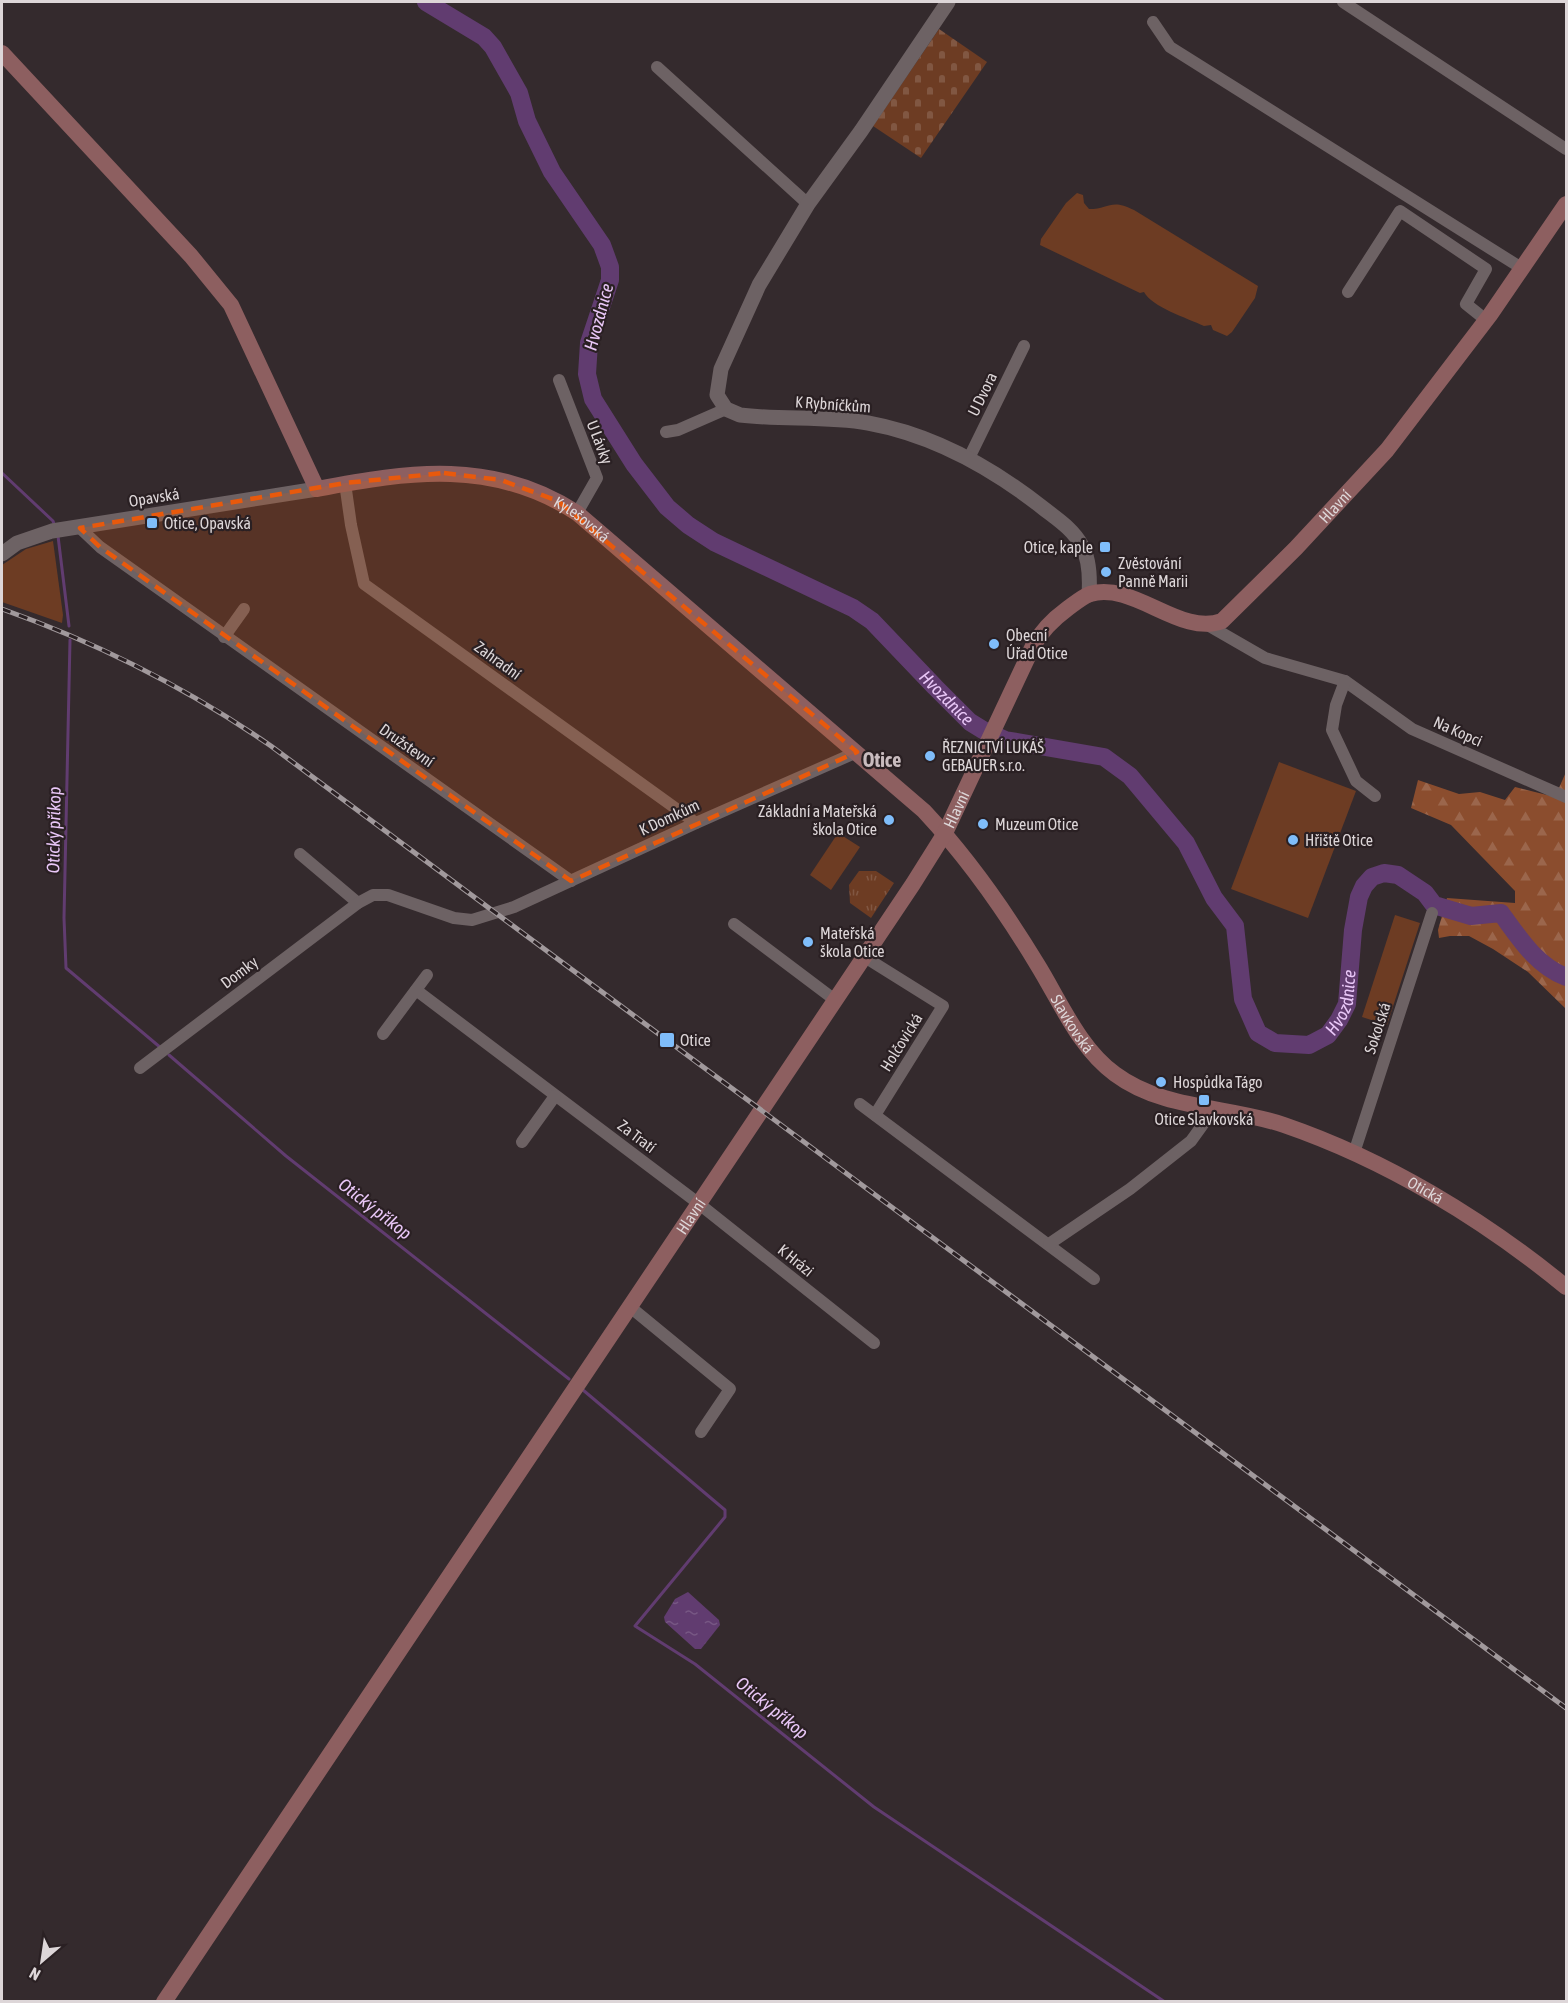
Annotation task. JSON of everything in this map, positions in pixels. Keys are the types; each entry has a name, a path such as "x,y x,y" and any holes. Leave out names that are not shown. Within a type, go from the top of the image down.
{"main road":[{"path":"2,53 191,256 231,305 317,489"},
{"name":"Hlavní","path":"1206,624 1222,621 1296,548 1388,450 1486,320 1566,204"},
{"name":"Kylešovská","path":"317,489 345,483 423,474 468,474 501,480 558,501 577,513 924,810 945,833"},
{"path":"1089,595 1108,593 1125,596 1189,621 1206,624"},
{"name":"Hlavní","path":"164,2001 913,884 945,833 1033,646 1047,624 1089,595"},
{"name":"Slavkovská","path":"945,833 992,895 1083,1040 1097,1058 1123,1080 1149,1093 1271,1121"},
{"name":"Otická","path":"1271,1121 1354,1153 1431,1195 1490,1230 1566,1287"}],"street":[{"path":"666,432 678,430 726,409 717,395 721,369 759,285 808,204 861,131 948,2"},
{"path":"1343,2 1566,149"},
{"path":"1153,22 1170,47 1523,268"},
{"path":"657,68 808,204"},
{"path":"1348,292 1400,211 1486,269 1466,304 1486,320"},
{"name":"U Dvora","path":"969,458 1024,346"},
{"name":"U Lávky","path":"559,380 597,478 577,513"},
{"name":"K Rybníčkům","path":"726,409 740,415 759,418 825,419 868,423 927,440 969,458 1022,491 1073,533 1086,556 1089,595"},
{"name":"Zahradní","path":"345,483 351,525 364,584 696,823"},
{"name":"Opavská","path":"2,554 17,543 65,529 317,489"},
{"name":"Družstevní","path":"65,529 100,548 571,881"},
{"path":"224,637 244,609"},
{"name":"Na Kopci","path":"1206,624 1265,658 1346,681 1412,729 1566,797"},
{"path":"1346,681 1336,705 1332,730 1356,781 1375,796"},
{"name":"K Domkům","path":"495,912 514,907 856,752"},
{"path":"300,854 358,903"},
{"name":"Domky","path":"140,1068 358,903 373,895 388,896 454,918 472,920 495,912"},
{"name":"Sokolská","path":"1354,1153 1432,913"},
{"path":"734,924 835,1000"},
{"name":"Holčovická","path":"863,956 943,1006 875,1115"},
{"path":"383,1034 427,975"},
{"name":"Za Tratí","path":"416,990 698,1203"},
{"path":"522,1142 555,1096"},
{"path":"860,1104 1094,1279"},
{"path":"1049,1244 1130,1188 1191,1141 1214,1109"},
{"name":"K Hrázi","path":"698,1203 874,1343"},
{"path":"629,1306 730,1389 701,1431"}],"highlighted area":[{"path":"444,473 501,480 558,501 857,752 571,881 100,547 80,528 345,483"}],"green space":[{"path":"939,29 987,62 921,158 873,126"},
{"path":"1077,193 1083,195 1084,203 1089,209 1115,204 1134,210 1258,286 1255,298 1232,332 1227,336 1213,330 1211,325 1204,326 1171,312 1154,303 1144,292 1140,293 1040,245 1041,239 1066,203"},
{"path":"53,541 63,615 62,623 2,602 2,565 26,549"},
{"name":"Hřiště Otice","path":"1279,762 1356,791 1308,918 1231,889"},
{"path":"1566,772 1566,1009 1528,972 1493,949 1469,936 1439,938 1438,930 1447,898 1515,903 1515,891 1451,825 1411,808 1418,780 1459,794 1480,792 1505,800 1515,787 1555,797"},
{"path":"838,833 860,847 831,890 810,875"},
{"path":"859,871 876,871 894,883 871,918 850,903 849,885"},
{"path":"1395,915 1420,923 1387,1025 1362,1017"}],"water":[{"path":"688,1592 719,1620 720,1625 701,1649 695,1649 665,1622 664,1617 675,1599"}],"waterway":[{"name":"Hvozdnice","path":"426,2 484,37 493,47 519,93 527,121 552,172 602,245 610,267 610,280 589,343 587,374 593,399 634,464 667,507 688,525 714,542 853,608 872,621 970,722 983,730 1005,740 1104,757 1130,776 1186,843 1214,898 1235,926 1243,999 1258,1033 1275,1043 1309,1045 1328,1035 1347,1004 1353,930 1359,897 1364,886 1372,877 1384,873 1398,875 1425,893 1434,905 1471,916 1501,913 1537,958 1555,972 1566,977"},
{"name":"Otický příkop","path":"2,473 53,521 55,527"},
{"name":"Otický příkop","path":"58,536 69,626"},
{"name":"Otický příkop","path":"70,640 64,918 66,968 161,1048"},
{"name":"Otický příkop","path":"169,1055 286,1156 569,1379"},
{"name":"Otický příkop","path":"583,1390 725,1510 725,1517 635,1626 695,1664 874,1807 1165,2002"}],"railway":[{"path":"2,609 38,622 141,668 207,705 271,746 1566,1708"}],"place":[{"name":"Otice, Opavská","path":"152,523"},
{"name":"Otice, kaple","path":"1105,547"},
{"name":"Zvěstování Panně Marii","path":"1106,572"},
{"name":"Obecní Úřad Otice","path":"994,644"},
{"name":"ŘEZNICTVÍ LUKÁŠ GEBAUER s.r.o.","path":"930,756"},
{"name":"Základní a Mateřská škola Otice","path":"889,820"},
{"name":"Muzeum Otice","path":"983,824"},
{"name":"Hřiště Otice","path":"1293,840"},
{"name":"Mateřská škola Otice","path":"808,942"},
{"name":"Otice","path":"667,1040"},
{"name":"Hospůdka Tágo","path":"1161,1082"},
{"name":"Otice Slavkovská","path":"1204,1100"}],"district":[{"name":"Otice","path":"882,760"}]}
